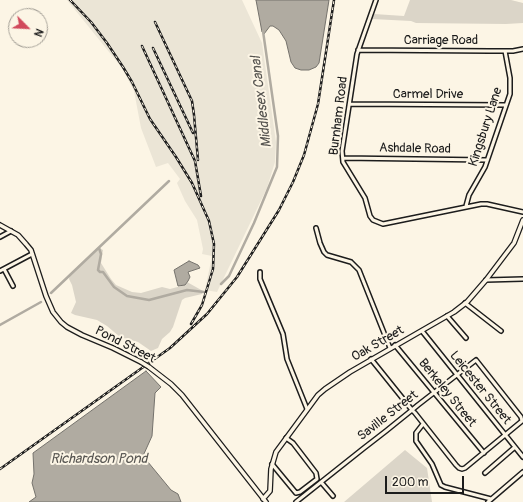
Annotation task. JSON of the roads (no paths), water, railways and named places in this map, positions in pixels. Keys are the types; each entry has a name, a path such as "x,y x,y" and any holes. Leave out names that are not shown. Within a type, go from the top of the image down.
{"street":[{"name":"Burnham Road","path":"376,0 358,50 342,151 346,168 365,198 370,216 377,223 383,224 466,206 487,204 523,212"},
{"name":"Carriage Road","path":"358,50 504,51 523,49"},
{"name":"Kingsbury Lane","path":"466,206 469,194 481,174 487,160 511,87 504,51"},
{"name":"Carmel Drive","path":"350,104 506,105"},
{"name":"Ashdale Road","path":"343,158 487,160"},
{"name":"Oak Street","path":"265,500 270,491 272,464 276,452 324,388 371,359 447,316 465,303 486,280 514,243 523,220"},
{"name":"Pond Street","path":"0,225 11,231 26,244 32,254 53,312 61,322 82,335 142,362 171,384 182,395 265,500"},
{"path":"316,228 320,244 327,255 351,262 360,270 390,348"},
{"path":"0,237 11,231"},
{"path":"0,271 32,254"},
{"path":"4,269 13,286"},
{"path":"260,272 260,279 283,334 287,359 307,409"},
{"path":"486,280 523,279"},
{"path":"465,303 501,331"},
{"path":"447,316 466,338"},
{"name":"Leicester Street","path":"422,331 523,457"},
{"name":"Berkeley Street","path":"395,345 484,453"},
{"path":"371,359 456,465 462,469 506,435"},
{"name":"Saville Street","path":"298,501 476,360 522,419 520,423 506,435"},
{"path":"423,424 416,433 416,441 432,464 441,484 445,487 491,499"},
{"path":"272,464 294,492 300,492 316,480 317,475 293,443 286,438"},
{"path":"484,473 515,447"},
{"path":"270,477 274,472 280,474"},
{"path":"488,502 523,472"},
{"path":"321,482 333,496"}],"water":[{"path":"256,0 329,0 319,63 316,67 309,70 295,68 291,62 286,41 279,30 273,26 270,26 264,34 262,32"},
{"path":"189,261 198,265 200,268 188,272 190,277 188,281 185,285 178,286 174,270"},
{"name":"Richardson Pond","path":"146,371 161,387 155,393 152,436 143,456 171,490 178,494 181,502 29,502 36,497 32,483 34,474 33,453"}],"waterway":[{"name":"Middlesex Canal","path":"221,284 229,276 254,223 277,167 278,136 263,31"},
{"name":"Middlesex Canal","path":"51,293 169,181"},
{"name":"Middlesex Canal","path":"99,248 101,254 98,270 103,272 114,287 127,296 149,300 187,290 204,292"},
{"name":"Middlesex Canal","path":"0,325 41,302"}],"railway":[{"path":"70,0 91,22 123,67 150,119 192,183 209,221 214,244 213,269 202,305 191,324"},
{"path":"0,469 170,348 207,314 237,277 279,210 304,155 318,104 334,0"},
{"path":"155,22 192,101 198,160"},
{"path":"142,46 195,161 201,196"},
{"path":"153,48 193,133"}]}
